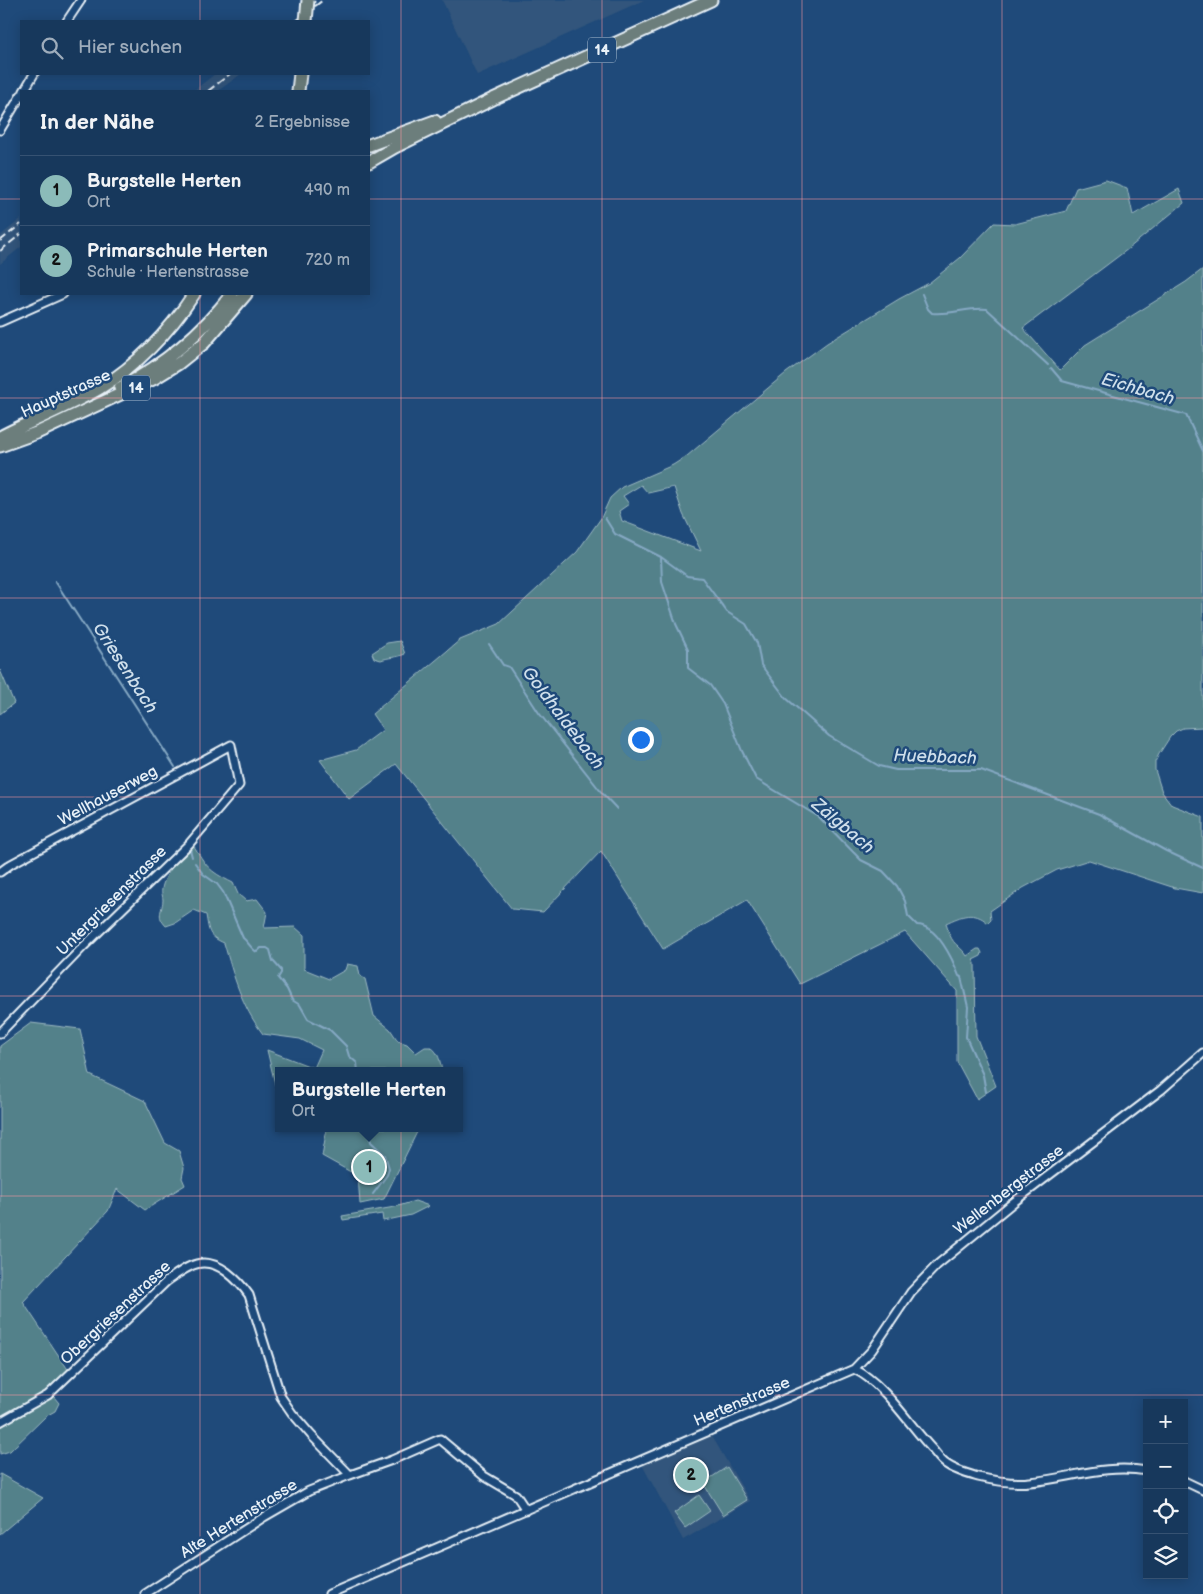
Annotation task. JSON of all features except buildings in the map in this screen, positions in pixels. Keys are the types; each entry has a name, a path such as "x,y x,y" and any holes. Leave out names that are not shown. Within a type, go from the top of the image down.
{"main road":[{"path":"306,20 308,0"},
{"name":"14","path":"370,161 395,147 493,99 711,0"},
{"path":"298,90 300,75"},
{"name":"14","path":"370,145 493,99"},
{"name":"14","path":"0,438 80,398 120,374 141,358 162,337 193,295"},
{"name":"Hauptstrasse","path":"0,442 106,395 157,367 197,335 231,295"},
{"name":"14","path":"0,446 39,432 122,395 160,375 204,343 245,295"}],"street":[{"path":"68,20 81,0"},
{"path":"25,90 33,75"},
{"path":"0,130 20,97"},
{"path":"0,322 61,295"},
{"name":"Untergriesenstrasse","path":"0,1033 83,947 177,856 239,785 231,745"},
{"name":"Wellhauserweg","path":"0,872 11,864 231,745"},
{"name":"Wellenbergstrasse","path":"854,1369 872,1350 911,1292 937,1265 1015,1201 1161,1090 1203,1053"},
{"name":"Obergriesenstrasse","path":"0,1422 48,1395 167,1281 185,1268 205,1262 218,1265 241,1284 249,1295 281,1397 311,1435 350,1475"},
{"path":"854,1369 864,1374 893,1402 946,1465 971,1475 1000,1482 1030,1482 1105,1469 1143,1471"},
{"name":"Hertenstrasse","path":"329,1594 854,1369"},
{"path":"350,1475 392,1460 440,1439 484,1476 516,1495 526,1510"},
{"name":"Alte Hertenstrasse","path":"145,1594 264,1517 309,1491 350,1475"},
{"path":"1188,1483 1203,1490"}],"shaded area":[{"path":"442,0 644,0 477,75"},
{"path":"214,75 240,75 219,90 194,90"},
{"path":"20,220 20,248 0,264 0,236"},
{"path":"709,1431 750,1501 683,1540 640,1461"}],"green space":[{"path":"1106,180 1127,188 1133,215 1179,189 1184,203 1128,249 1023,328 1060,370 1085,345 1186,282 1203,269 1203,727 1183,728 1176,731 1159,754 1155,762 1155,770 1162,792 1172,805 1203,817 1203,893 1175,888 1089,860 1057,870 1023,888 990,911 991,920 988,923 973,915 967,915 946,923 952,939 967,956 977,949 980,949 982,953 981,956 973,960 975,963 976,1036 996,1086 977,1099 957,1062 957,991 905,932 800,984 747,900 663,949 601,851 543,912 512,909 396,764 349,799 320,760 356,750 383,730 372,714 460,640 499,624 577,552 601,518 610,498 622,487 673,465 687,456 786,373 827,343 929,283 960,258 994,223 1015,224 1066,211 1076,188","holes":["641,485 648,493 674,487 683,514 701,551 622,521 619,511 629,504 623,496"]},
{"path":"400,641 405,654 381,660 374,658 372,653 387,643"},
{"path":"0,670 14,703 0,714"},
{"path":"192,843 208,867 233,883 238,894 246,901 257,899 267,912 264,928 295,927 304,935 304,969 329,979 345,970 347,964 358,966 360,976 365,979 374,1016 390,1029 398,1041 407,1044 416,1053 425,1047 434,1049 441,1067 314,1067 322,1050 300,1039 263,1034 244,1001 224,943 210,933 206,915 194,910 175,923 166,926 161,919 163,883 174,864"},
{"path":"31,1023 80,1029 90,1075 145,1101 165,1143 179,1151 184,1168 182,1178 185,1185 145,1210 117,1189 108,1211 23,1302 69,1371 54,1397 59,1403 55,1411 46,1416 10,1451 0,1454 0,1046"},
{"path":"267,1050 311,1067 275,1067 275,1084"},
{"path":"326,1132 417,1132 384,1199 360,1204 358,1176 322,1156"},
{"path":"415,1201 429,1206 411,1215 383,1221 382,1214 343,1220 342,1216 395,1207"},
{"path":"727,1467 747,1500 723,1515 703,1483"},
{"path":"0,1474 43,1498 0,1534"},
{"path":"699,1495 710,1511 685,1528 674,1513"}],"waterway":[{"name":"Eichbach","path":"922,294 928,309 932,313 987,309 1048,365"},
{"name":"Eichbach","path":"1051,368 1062,381 1186,415 1203,451"},
{"name":"Huebbach","path":"605,518 615,534 661,557 687,576 702,578 727,612 746,624 757,643 761,665 786,698 829,736 879,766 896,770 981,770 1099,814 1166,851 1203,868"},
{"name":"Zälgbach","path":"661,557 662,582 676,624 688,649 688,668 710,685 723,704 742,751 756,779 819,817 861,860 883,871 897,886 905,901 908,916 917,925 931,931 943,944 961,977 968,1007 966,1037 983,1075 986,1092"},
{"name":"Griesenbach","path":"55,581 175,767"},
{"name":"Goldhaldebach","path":"489,644 503,665 509,667 539,713 602,793 617,809"},
{"path":"190,849 192,857"},
{"name":"Griesenbach","path":"195,863 203,874 217,884 223,892 243,938 253,950 257,952 261,948 270,950 273,961 281,970 278,978 287,989 292,1000 300,1005 308,1019 330,1030 346,1046 349,1056 357,1063 358,1067"},
{"name":"Griesenbach","path":"370,1132 371,1142 385,1155 389,1168 387,1175 373,1194"}],"railway":[{"path":"297,20 323,0"},
{"path":"209,90 229,75"},
{"path":"0,241 20,225"},
{"path":"0,251 20,235"}],"place":[{"name":"Burgstelle Herten","path":"369,1167"},
{"name":"Primarschule Herten","path":"691,1475"}]}
